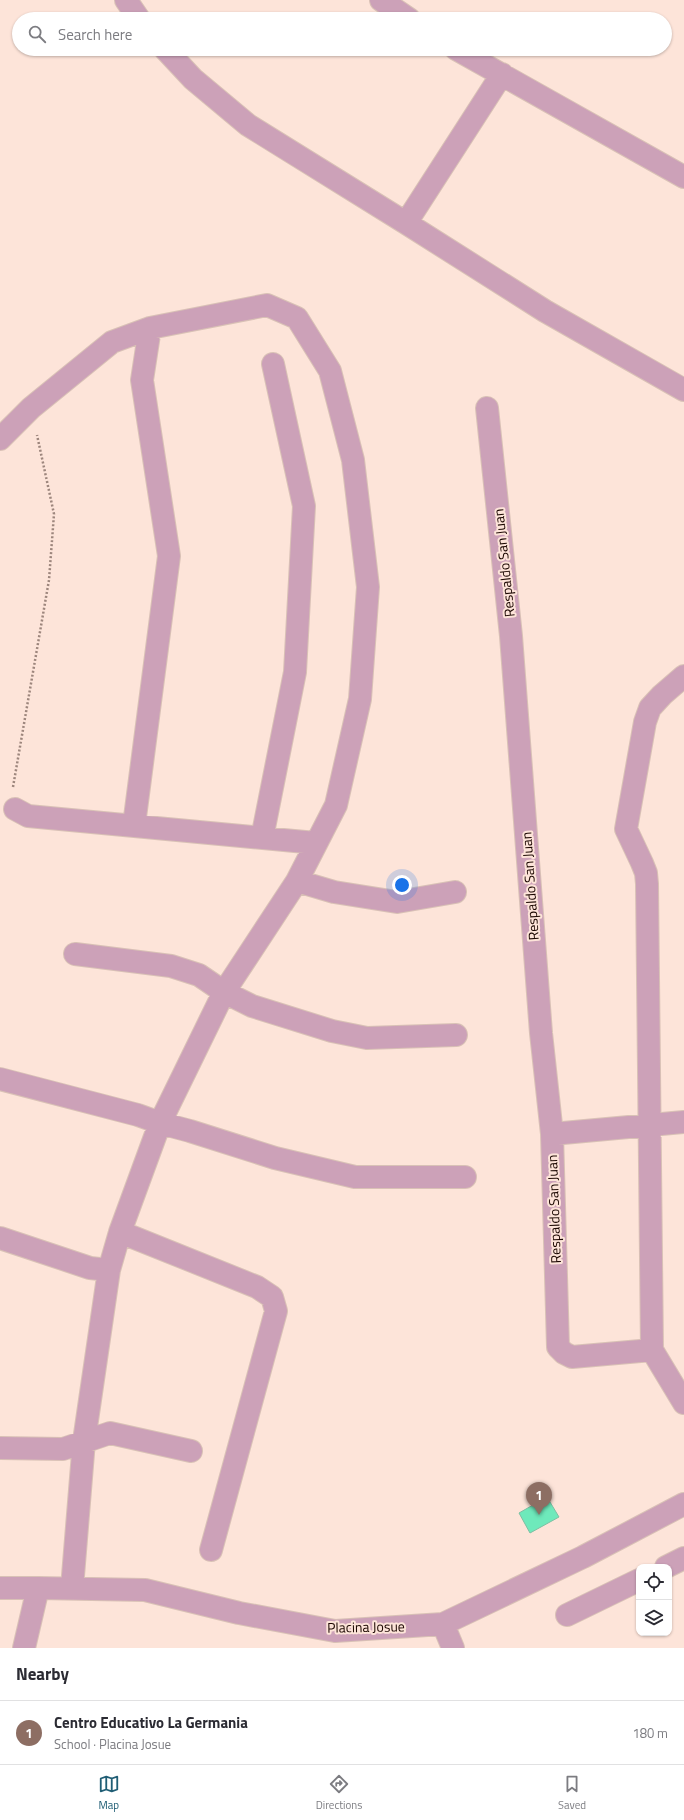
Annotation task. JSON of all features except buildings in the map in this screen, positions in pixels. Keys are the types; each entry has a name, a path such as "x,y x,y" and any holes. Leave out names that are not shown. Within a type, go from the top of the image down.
{"street":[{"path":"126,0 134,12"},
{"path":"381,0 399,12"},
{"path":"172,56 193,79 248,125 545,311 684,390"},
{"path":"469,56 684,177"},
{"path":"406,223 502,74"},
{"path":"0,439 31,408 112,342 150,328 267,305 297,318 330,371 353,460 368,587 360,699 336,805 297,881 224,992 160,1123 120,1232 110,1270 84,1441 72,1588"},
{"path":"134,825 169,556 142,380 150,328"},
{"path":"262,838 294,672 304,506 273,364"},
{"name":"Respaldo San Juan","path":"487,408 511,636 541,1033 552,1134 558,1347 564,1353 572,1357 652,1350"},
{"path":"684,676 662,695 650,708 645,722 626,829 646,873 647,884 652,1350 684,1403"},
{"path":"15,809 28,816 316,843"},
{"path":"297,881 334,892 397,902 455,892"},
{"path":"75,954 171,966 199,975 224,992 252,1006 332,1031 367,1038 456,1035"},
{"path":"0,1079 138,1114 160,1123 275,1158 355,1177 465,1177"},
{"path":"552,1134 684,1122"},
{"path":"120,1232 257,1287 272,1298 276,1311 211,1550"},
{"path":"0,1238 90,1268 110,1270"},
{"path":"0,1448 63,1449 110,1433 191,1451"},
{"name":"Placina Josue","path":"0,1588 145,1590 239,1613 334,1639 443,1624 583,1557 684,1504"},
{"path":"672,1564 684,1558"},
{"path":"567,1615 636,1581"},
{"path":"24,1648 38,1588"},
{"path":"443,1624 453,1648"}],"path":[{"path":"15,809 11,795 49,580 54,514 31,408"}],"place":[{"name":"Centro Educativo La Germania","path":"539,1515"}]}
